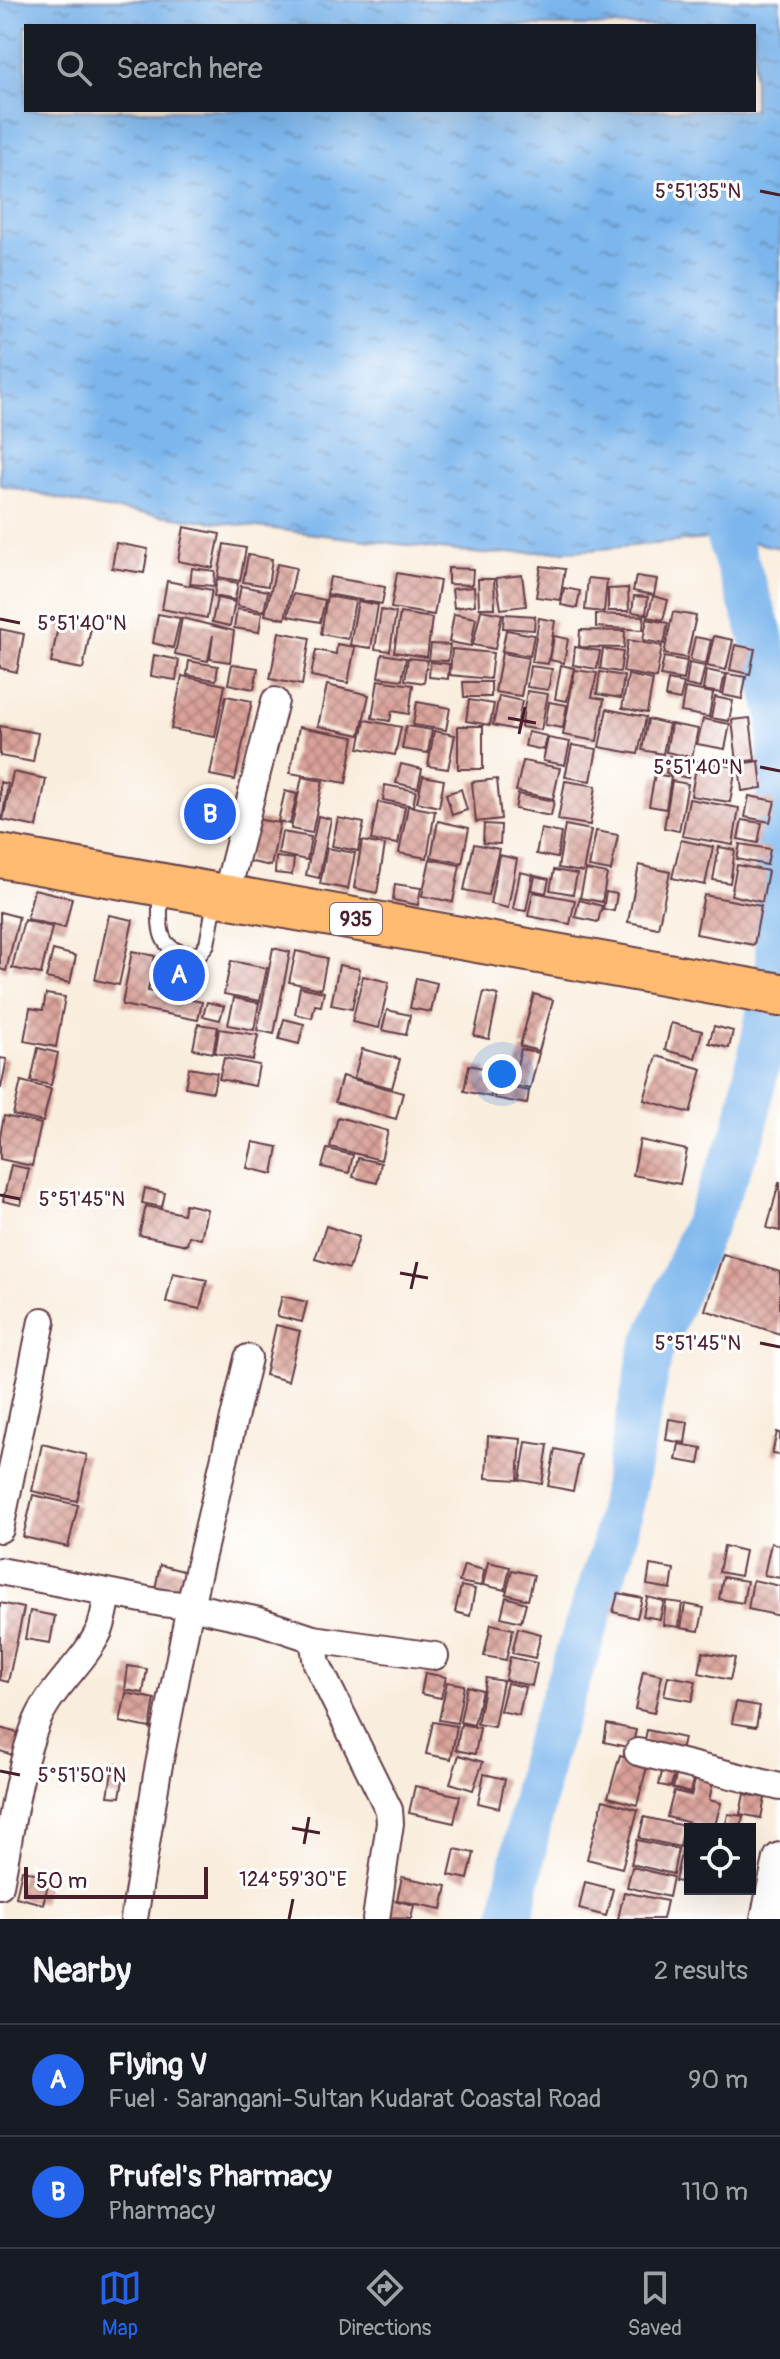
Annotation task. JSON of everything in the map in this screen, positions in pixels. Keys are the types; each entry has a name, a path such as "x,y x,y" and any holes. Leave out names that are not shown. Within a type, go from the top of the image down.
{"main road":[{"name":"935","path":"0,856 780,995"}],"street":[{"path":"222,895 275,701"},
{"path":"0,1529 42,1321"},
{"path":"134,1919 157,1775 190,1606 248,1358"},
{"path":"0,1571 190,1606 259,1621 313,1639 435,1656"},
{"path":"0,1885 27,1751 38,1719 101,1627 108,1593"},
{"path":"313,1639 317,1664 389,1810 390,1823 376,1919"},
{"path":"638,1752 780,1787"},
{"path":"767,1919 780,1859"}],"lane":[{"path":"160,884 161,937 165,944 183,954 199,955 207,944 222,895"}],"water":[{"path":"0,0 780,0 780,548 728,537 589,550 482,554 99,508 0,485"}],"building":[{"path":"184,527 220,534 213,568 178,561"},
{"path":"116,543 148,549 144,573 112,568"},
{"path":"224,544 246,548 240,581 218,577"},
{"path":"248,555 272,559 268,586 243,582"},
{"path":"277,564 296,568 285,619 265,615"},
{"path":"541,566 565,569 560,600 536,597"},
{"path":"192,568 215,571 214,586 190,584"},
{"path":"448,568 473,569 472,585 448,584"},
{"path":"397,573 440,581 434,615 391,608"},
{"path":"522,575 526,606 501,609 496,578"},
{"path":"636,576 657,579 654,595 633,591"},
{"path":"330,577 385,587 382,604 327,594"},
{"path":"588,578 607,580 604,612 585,610"},
{"path":"217,579 238,583 235,600 214,596"},
{"path":"478,579 494,579 495,608 479,608"},
{"path":"167,581 212,590 207,618 162,609"},
{"path":"241,586 268,591 264,611 237,606"},
{"path":"474,587 475,605 454,608 452,589"},
{"path":"564,588 580,591 577,608 561,605"},
{"path":"628,588 629,611 608,611 608,589"},
{"path":"293,594 325,600 320,622 288,616"},
{"path":"327,596 355,601 348,639 321,634"},
{"path":"634,596 648,597 646,614 632,612"},
{"path":"653,596 668,600 663,620 648,617"},
{"path":"217,598 235,602 230,626 212,622"},
{"path":"358,601 378,605 371,648 350,645"},
{"path":"237,609 262,613 259,632 234,628"},
{"path":"381,610 396,613 390,651 375,649"},
{"path":"481,610 502,614 495,649 473,645"},
{"path":"673,612 696,616 687,658 664,654"},
{"path":"400,613 432,618 427,657 394,652"},
{"path":"158,614 180,618 173,648 153,643"},
{"path":"454,614 476,618 471,646 449,642"},
{"path":"504,614 535,616 534,630 503,628"},
{"path":"596,614 644,616 643,630 596,627"},
{"path":"182,618 234,631 230,662 210,659 213,635 208,661 175,654"},
{"path":"539,618 555,621 548,664 532,662"},
{"path":"647,619 668,623 664,644 643,640"},
{"path":"59,621 91,627 83,669 51,663"},
{"path":"0,629 24,634 17,672 0,668"},
{"path":"506,630 534,635 530,656 502,651"},
{"path":"580,630 625,631 624,648 579,647"},
{"path":"279,632 310,638 302,685 270,679"},
{"path":"554,636 568,639 564,663 550,660"},
{"path":"714,636 733,640 726,670 707,666"},
{"path":"695,637 711,640 706,664 690,660"},
{"path":"628,640 662,646 656,678 623,672"},
{"path":"337,644 355,647 348,683 311,676 316,650 336,654"},
{"path":"431,644 450,645 448,661 429,660"},
{"path":"735,645 755,649 750,674 730,670"},
{"path":"575,647 600,651 597,669 573,665"},
{"path":"452,649 493,653 490,679 450,675"},
{"path":"603,649 623,652 620,672 600,669"},
{"path":"502,653 528,658 521,696 495,692"},
{"path":"382,654 406,658 402,680 378,677"},
{"path":"154,655 179,660 176,680 151,676"},
{"path":"664,657 687,661 684,680 660,676"},
{"path":"408,658 427,660 424,683 405,680"},
{"path":"189,661 218,666 216,680 187,675"},
{"path":"430,662 449,664 448,679 429,677"},
{"path":"689,663 705,666 700,688 686,685"},
{"path":"232,664 258,668 254,689 228,684"},
{"path":"561,665 574,668 567,701 555,699"},
{"path":"530,666 552,669 548,690 527,687"},
{"path":"575,670 597,673 592,697 604,699 597,741 563,735"},
{"path":"706,670 725,674 721,693 703,690"},
{"path":"600,672 624,676 621,698 597,694"},
{"path":"727,674 746,677 742,699 723,695"},
{"path":"628,675 653,680 647,713 622,708"},
{"path":"182,676 225,685 215,737 171,729"},
{"path":"378,680 413,685 409,714 392,711 390,721 372,718"},
{"path":"668,680 684,683 680,700 665,697"},
{"path":"463,682 491,682 491,697 464,697"},
{"path":"327,685 369,695 360,735 318,726"},
{"path":"685,688 713,693 709,717 681,712"},
{"path":"527,691 548,694 541,730 521,727"},
{"path":"226,696 252,701 235,780 210,775"},
{"path":"499,696 522,701 516,730 493,725"},
{"path":"715,697 733,701 729,721 711,718"},
{"path":"469,700 494,704 490,725 466,721"},
{"path":"417,702 450,708 446,730 413,725"},
{"path":"549,702 567,705 563,728 545,725"},
{"path":"607,709 646,717 638,754 599,747"},
{"path":"750,718 755,760 737,762 732,720"},
{"path":"648,719 669,724 663,754 642,750"},
{"path":"703,719 730,724 725,749 697,744"},
{"path":"365,720 401,727 395,755 359,748"},
{"path":"671,724 698,729 692,757 666,752"},
{"path":"0,726 38,733 33,762 0,756"},
{"path":"406,726 432,730 428,753 402,749"},
{"path":"458,726 483,726 483,769 458,769"},
{"path":"299,727 354,737 346,783 290,773"},
{"path":"434,731 455,735 448,769 428,766"},
{"path":"528,732 547,736 544,750 525,746"},
{"path":"548,738 570,742 565,765 543,761"},
{"path":"572,745 597,749 591,781 565,777"},
{"path":"669,756 691,761 688,778 666,773"},
{"path":"523,761 560,768 553,799 516,791"},
{"path":"697,761 736,767 730,802 691,796"},
{"path":"759,761 762,788 742,791 739,764"},
{"path":"401,764 422,769 418,788 396,783"},
{"path":"13,772 46,779 37,827 3,820"},
{"path":"655,774 671,777 666,809 649,806"},
{"path":"423,776 444,780 439,807 417,802"},
{"path":"302,777 323,781 312,833 291,829"},
{"path":"497,779 501,819 476,822 472,782"},
{"path":"565,781 596,786 590,825 558,820"},
{"path":"672,781 688,784 679,831 664,828"},
{"path":"0,782 8,784 2,820 0,820"},
{"path":"385,785 416,791 413,806 383,800"},
{"path":"461,789 467,810 452,815 446,794"},
{"path":"285,791 297,794 290,824 278,821"},
{"path":"518,794 554,801 551,816 515,809"},
{"path":"749,796 775,801 770,822 745,817"},
{"path":"689,799 739,808 733,845 682,836"},
{"path":"378,802 405,807 398,844 371,840"},
{"path":"408,806 435,811 427,858 399,853"},
{"path":"318,816 331,819 319,878 306,875"},
{"path":"338,818 364,823 358,851 332,846"},
{"path":"255,819 280,823 271,866 247,861"},
{"path":"742,820 762,823 758,843 738,839"},
{"path":"438,821 469,828 462,863 431,857"},
{"path":"484,824 501,825 500,844 483,843"},
{"path":"565,825 591,830 583,872 558,868"},
{"path":"541,829 561,833 557,858 536,854"},
{"path":"596,831 618,835 611,871 589,867"},
{"path":"282,832 311,837 307,860 278,854"},
{"path":"681,840 713,847 705,885 672,878"},
{"path":"362,841 385,845 377,893 354,888"},
{"path":"474,844 499,849 488,895 464,890"},
{"path":"740,844 770,849 767,865 737,859"},
{"path":"719,847 735,850 730,883 713,880"},
{"path":"327,848 355,853 348,889 320,884"},
{"path":"499,855 517,859 508,908 490,904"},
{"path":"276,857 294,859 292,875 275,873"},
{"path":"430,859 460,865 453,902 422,896"},
{"path":"639,865 670,872 658,928 628,922"},
{"path":"737,865 768,871 762,902 731,895"},
{"path":"554,870 577,874 573,894 550,890"},
{"path":"586,870 607,874 602,902 580,898"},
{"path":"520,872 533,875 526,911 513,909"},
{"path":"535,876 549,879 546,893 532,890"},
{"path":"395,884 421,888 418,905 393,900"},
{"path":"34,889 72,898 65,928 27,919"},
{"path":"533,892 575,900 570,924 528,916"},
{"path":"606,892 617,894 614,911 603,909"},
{"path":"704,895 761,906 754,945 696,934"},
{"path":"579,900 602,906 598,922 575,917"},
{"path":"0,912 19,917 6,971 0,969"},
{"path":"109,915 133,920 119,985 95,980"},
{"path":"24,920 52,927 41,974 12,968"},
{"path":"273,948 290,952 274,1034 257,1030"},
{"path":"53,950 76,956 70,983 46,978"},
{"path":"132,951 155,956 148,991 202,1002 198,1020 122,1005"},
{"path":"296,951 327,958 321,989 289,982"},
{"path":"156,961 178,965 173,989 151,985"},
{"path":"231,961 267,968 260,1001 224,994"},
{"path":"339,965 360,969 352,1009 331,1005"},
{"path":"363,976 389,982 379,1028 352,1022"},
{"path":"416,978 437,983 431,1012 410,1008"},
{"path":"300,987 324,992 321,1006 315,1005 312,1018 295,1014"},
{"path":"484,992 498,995 489,1039 474,1036"},
{"path":"46,994 65,997 56,1047 24,1041 30,1008 43,1010"},
{"path":"534,994 553,1000 539,1051 520,1046"},
{"path":"234,998 259,1003 254,1030 228,1025"},
{"path":"207,1002 224,1006 220,1020 203,1016"},
{"path":"387,1010 410,1015 406,1035 382,1030"},
{"path":"284,1019 304,1024 299,1044 279,1039"},
{"path":"671,1023 702,1031 695,1058 665,1050"},
{"path":"198,1024 218,1027 213,1053 193,1049"},
{"path":"714,1026 733,1031 729,1048 709,1043"},
{"path":"219,1029 258,1035 253,1060 215,1053"},
{"path":"38,1048 58,1053 51,1085 31,1081"},
{"path":"362,1049 400,1059 392,1088 354,1078"},
{"path":"521,1049 539,1053 530,1089 512,1085"},
{"path":"657,1056 702,1069 690,1113 644,1100"},
{"path":"0,1058 7,1059 1,1088 0,1088"},
{"path":"224,1058 259,1065 255,1086 219,1079"},
{"path":"469,1065 487,1069 485,1080 494,1082 491,1097 464,1091"},
{"path":"189,1068 217,1073 213,1092 185,1087"},
{"path":"342,1076 403,1093 396,1119 335,1102"},
{"path":"21,1081 51,1089 43,1122 13,1115"},
{"path":"497,1085 529,1091 527,1104 494,1098"},
{"path":"4,1116 41,1124 32,1166 0,1159"},
{"path":"338,1117 388,1131 381,1160 330,1147"},
{"path":"640,1140 687,1150 680,1184 633,1175"},
{"path":"253,1142 278,1147 273,1174 247,1168"},
{"path":"327,1149 353,1155 349,1173 322,1167"},
{"path":"358,1158 381,1163 377,1183 353,1177"},
{"path":"11,1165 29,1169 21,1205 3,1201"},
{"path":"780,1183 780,1231 767,1228"},
{"path":"145,1188 165,1193 162,1207 142,1203"},
{"path":"185,1204 207,1209 201,1239 189,1236 187,1245 139,1235 146,1206 183,1214"},
{"path":"326,1226 359,1237 349,1269 315,1259"},
{"path":"723,1254 780,1272 780,1334 705,1310"},
{"path":"173,1273 207,1280 200,1309 166,1302"},
{"path":"282,1296 307,1302 302,1322 277,1316"},
{"path":"276,1325 300,1331 288,1381 265,1375"},
{"path":"669,1419 688,1422 685,1443 666,1440"},
{"path":"777,1432 780,1433 780,1455 772,1454"},
{"path":"488,1436 521,1439 518,1480 486,1478"},
{"path":"526,1442 548,1445 542,1484 520,1480"},
{"path":"42,1444 87,1455 77,1501 32,1491"},
{"path":"679,1444 702,1448 699,1464 676,1460"},
{"path":"555,1449 581,1455 573,1491 548,1486"},
{"path":"33,1495 78,1505 68,1547 23,1537"},
{"path":"771,1543 780,1545 780,1578 764,1575"},
{"path":"724,1546 745,1551 740,1576 719,1572"},
{"path":"488,1562 510,1567 505,1590 483,1585"},
{"path":"160,1565 187,1572 181,1600 154,1594"},
{"path":"464,1565 484,1570 481,1586 459,1582"},
{"path":"650,1565 674,1569 671,1589 647,1585"},
{"path":"512,1570 534,1575 528,1600 506,1594"},
{"path":"723,1577 747,1581 743,1603 719,1599"},
{"path":"753,1580 780,1586 780,1616 748,1609"},
{"path":"461,1586 475,1589 470,1616 455,1612"},
{"path":"618,1593 642,1598 637,1618 613,1612"},
{"path":"506,1597 526,1603 521,1622 501,1617"},
{"path":"647,1597 664,1601 660,1619 643,1616"},
{"path":"666,1601 682,1603 679,1627 663,1625"},
{"path":"0,1603 24,1608 8,1682 0,1680"},
{"path":"685,1604 704,1608 699,1631 681,1628"},
{"path":"30,1611 55,1616 50,1643 25,1639"},
{"path":"491,1624 513,1629 506,1660 484,1656"},
{"path":"518,1628 541,1634 535,1658 512,1653"},
{"path":"703,1652 735,1658 730,1680 699,1673"},
{"path":"510,1657 537,1663 532,1686 505,1680"},
{"path":"128,1666 147,1669 143,1693 125,1690"},
{"path":"643,1671 662,1675 654,1713 635,1709"},
{"path":"425,1673 446,1677 441,1698 421,1694"},
{"path":"668,1676 696,1681 692,1701 664,1696"},
{"path":"486,1678 503,1681 494,1727 477,1724"},
{"path":"447,1682 464,1685 457,1723 439,1720"},
{"path":"507,1683 525,1687 519,1715 500,1711"},
{"path":"467,1686 482,1690 474,1725 460,1722"},
{"path":"126,1693 155,1699 150,1728 120,1722"},
{"path":"736,1702 760,1706 756,1727 732,1723"},
{"path":"433,1722 457,1726 451,1759 426,1754"},
{"path":"461,1724 480,1728 475,1754 456,1750"},
{"path":"607,1724 636,1730 632,1748 604,1742"},
{"path":"0,1728 25,1735 19,1757 0,1751"},
{"path":"647,1730 684,1738 680,1756 643,1749"},
{"path":"459,1755 483,1762 473,1790 450,1783"},
{"path":"620,1755 648,1763 637,1805 608,1797"},
{"path":"664,1763 676,1766 671,1787 659,1785"},
{"path":"112,1772 124,1774 120,1797 108,1796"},
{"path":"484,1774 505,1779 499,1808 478,1803"},
{"path":"697,1774 714,1779 709,1800 721,1803 716,1823 690,1823 667,1817 674,1791 691,1795"},
{"path":"676,1775 693,1779 690,1793 673,1788"},
{"path":"415,1786 460,1796 454,1823 409,1813"},
{"path":"744,1794 765,1798 761,1818 740,1814"},
{"path":"603,1800 638,1810 622,1868 587,1859"},
{"path":"728,1814 743,1816 742,1823 726,1823"},
{"path":"644,1817 684,1826 680,1847 639,1838"},
{"path":"637,1840 678,1849 673,1874 631,1864"},
{"path":"455,1849 474,1853 468,1879 449,1875"},
{"path":"680,1858 684,1859 684,1883 675,1881"},
{"path":"632,1867 673,1877 669,1897 627,1887"},
{"path":"22,1870 50,1877 43,1904 16,1897"},
{"path":"402,1877 447,1886 442,1909 397,1900"},
{"path":"585,1882 613,1889 606,1916 579,1909"},
{"path":"624,1892 667,1901 663,1919 618,1919"},
{"path":"389,1899 414,1905 411,1919 384,1918"}],"waterway":[{"path":"728,537 760,631 780,717"},
{"path":"511,1919 542,1758 612,1551 651,1352 744,1133 777,970 780,725"}],"place":[{"name":"Prufel's Pharmacy","path":"210,814"},
{"name":"Flying V","path":"179,975"}]}
